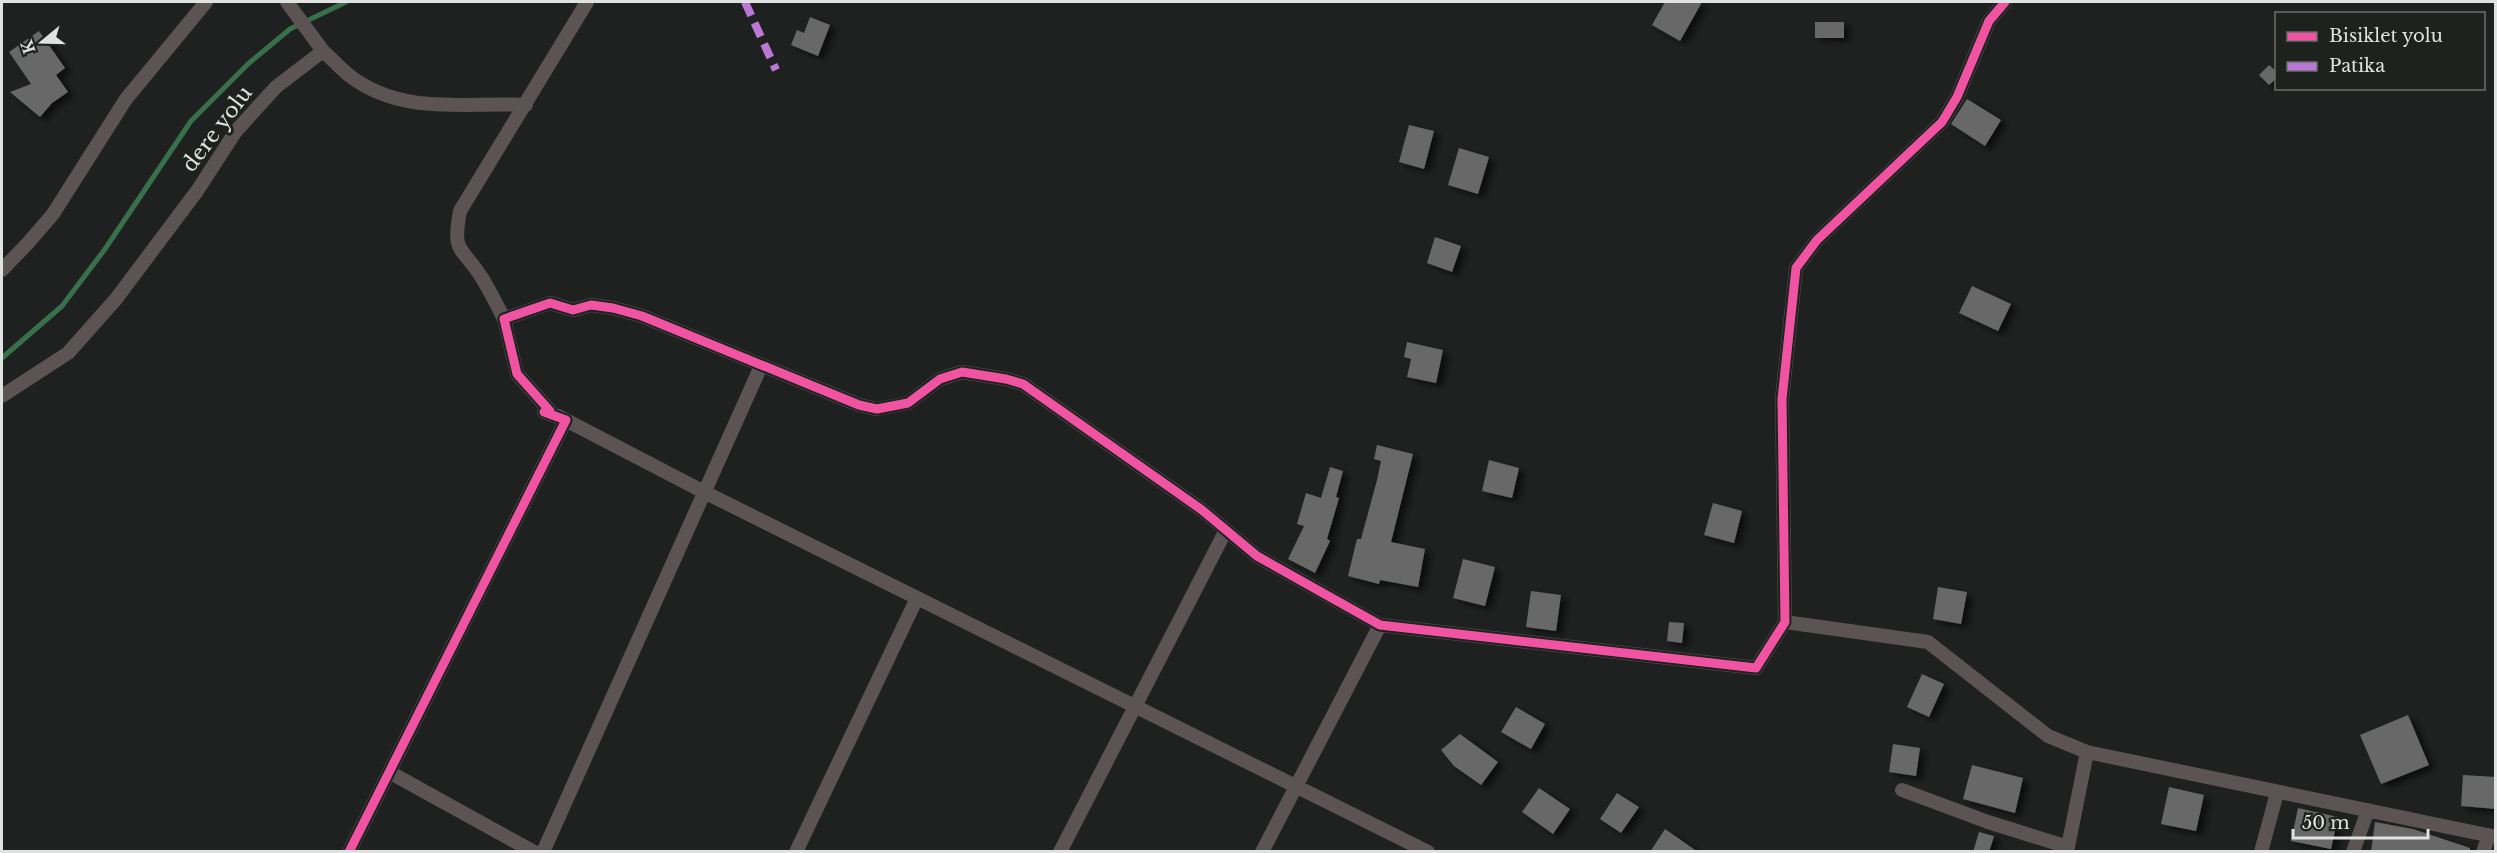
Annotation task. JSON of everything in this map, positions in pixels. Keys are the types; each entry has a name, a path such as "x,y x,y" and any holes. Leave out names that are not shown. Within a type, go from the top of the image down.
{"street":[{"path":"2,270 52,214 126,99 206,2"},
{"path":"287,2 323,51 351,77 402,101 432,106 489,103 526,105"},
{"path":"587,2 564,36 548,69 460,211 456,234 464,257 481,276 504,319 517,374 550,411 706,493 1428,852"},
{"path":"504,319 550,303 573,309 591,306 613,308 642,316 859,405 877,409 908,403 940,379 962,372 1006,379 1023,384 1192,503 1257,556 1380,625 1756,668 1785,622 1782,399 1796,268 1817,240 1942,122 1957,97 1989,21 2005,2"},
{"name":"dere yolu","path":"2,396 68,353 129,281 197,191 236,131 276,87 323,51"},
{"path":"543,852 761,366"},
{"path":"350,852 566,420"},
{"path":"1060,852 1133,706 1226,530"},
{"path":"796,852 917,598"},
{"path":"1785,622 1928,642 2048,736 2088,752 2492,836 2483,852"},
{"path":"1262,852 1380,625"},
{"path":"1902,790 2068,849 2088,752"},
{"path":"391,773 534,852"},
{"path":"2261,852 2277,793"},
{"path":"2353,852 2368,810"}],"building":[{"path":"1665,2 1702,2 1680,41 1652,25"},
{"path":"810,17 830,25 818,56 791,45 797,30 804,33"},
{"path":"1815,22 1844,22 1844,38 1815,38"},
{"path":"39,31 65,68 56,75 68,92 52,103 40,117 10,92 31,84 9,52"},
{"path":"2269,65 2275,70 2275,80 2269,85 2259,75"},
{"path":"1967,99 2001,120 1985,146 1951,124"},
{"path":"1409,125 1434,131 1424,169 1399,162"},
{"path":"1459,148 1489,157 1478,194 1448,185"},
{"path":"1435,237 1461,246 1452,272 1427,263"},
{"path":"1972,286 2011,304 1998,331 1959,313"},
{"path":"1407,342 1443,350 1436,383 1407,377 1411,359 1404,357"},
{"path":"1377,445 1413,454 1391,542 1425,549 1418,587 1380,580 1379,584 1348,576 1357,539 1361,539 1377,480 1381,461 1374,459"},
{"path":"1489,460 1519,468 1512,498 1482,491"},
{"path":"1330,467 1343,471 1336,497 1339,498 1327,539 1330,541 1315,573 1288,559 1304,526 1297,524 1306,493 1321,498"},
{"path":"1713,503 1742,511 1734,543 1704,535"},
{"path":"1463,559 1495,567 1485,606 1453,598"},
{"path":"1938,587 1967,592 1961,624 1933,619"},
{"path":"1531,591 1561,595 1556,631 1526,627"},
{"path":"1669,622 1684,623 1682,643 1667,641"},
{"path":"1922,674 1944,684 1929,717 1907,707"},
{"path":"1516,707 1545,724 1531,749 1501,732"},
{"path":"2408,715 2429,765 2381,784 2360,735"},
{"path":"1460,734 1498,762 1481,785 1454,766 1441,750"},
{"path":"1893,744 1920,748 1916,776 1889,772"},
{"path":"1972,765 2023,778 2015,813 1963,799"},
{"path":"2463,775 2496,777 2496,809 2461,806"},
{"path":"2169,787 2204,795 2196,831 2161,824"},
{"path":"1539,788 1570,809 1553,834 1522,812"},
{"path":"1617,793 1639,807 1621,833 1600,819"},
{"path":"2298,808 2338,817 2331,849 2291,841"},
{"path":"2375,822 2413,829 2470,848 2470,852 2371,852"},
{"path":"1665,829 1698,852 1650,852"},
{"path":"1979,832 1994,836 1989,852 1973,852"}],"waterway":[{"path":"2,358 62,306 105,249 191,121 248,64 290,29 346,2"}],"marked path":[{"path":"745,2 776,70"}],"cycle path":[{"path":"349,852 566,420 544,412 550,411 517,374 504,319 550,303 573,310 591,305 613,308 642,316 859,405 877,409 908,403 940,379 962,372 1023,384 1202,510 1257,556 1380,625 1756,668 1785,622 1782,399 1796,268 1817,240 1942,122 1957,97 1989,21 2005,2"}]}
